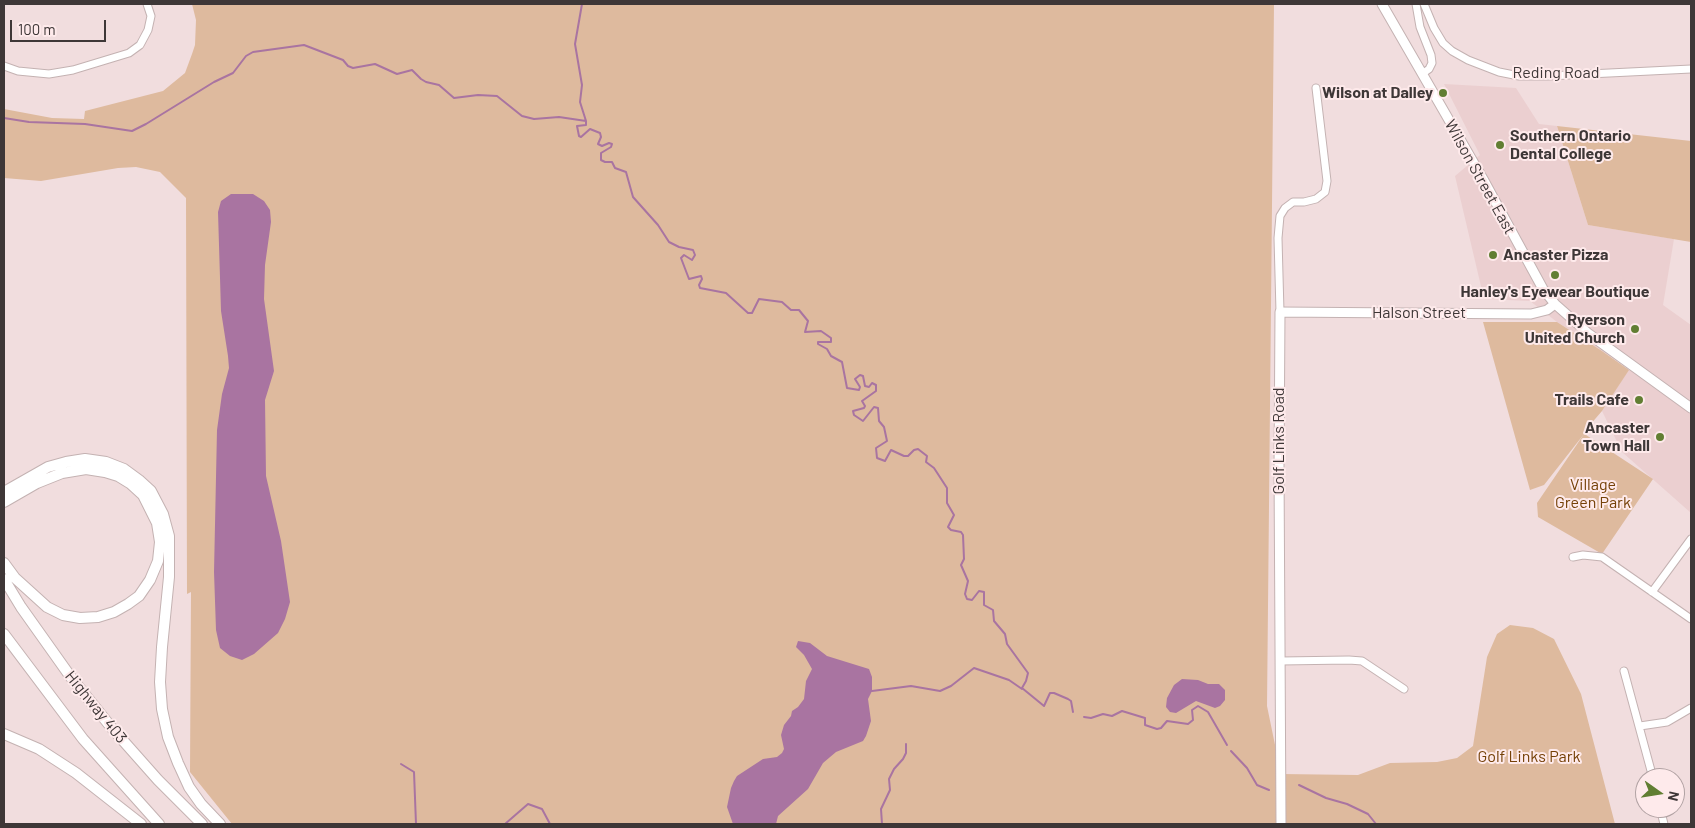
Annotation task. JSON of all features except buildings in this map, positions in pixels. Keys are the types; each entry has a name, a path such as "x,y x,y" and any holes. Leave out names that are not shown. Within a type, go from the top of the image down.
{"highway":[{"path":"4,492 48,467 85,459 106,462 124,469 151,491 163,514 169,536 169,577 161,656 162,710 168,737 186,779 201,804 220,824"},
{"path":"4,502 36,483 62,473 86,469 105,472 118,476 143,495 157,523 160,542 158,561 150,580 139,596 114,612 98,617 80,618 63,614 47,607 15,578 4,563"},
{"name":"Highway 403","path":"4,579 43,638 111,727 158,780 202,824"},
{"name":"Highway 403","path":"4,634 83,739 159,824"},
{"path":"4,734 39,750 76,773 141,824"}],"main road":[{"name":"Wilson Street East","path":"1382,4 1483,179 1543,290 1555,304 1588,334 1691,408"},
{"name":"Halson Street","path":"1280,312 1531,314 1547,310 1555,304"},
{"name":"Golf Links Road","path":"1280,312 1278,468 1281,824"}],"street":[{"path":"4,66 18,71 49,74 73,70 129,53 140,45 148,30 151,16 147,4"},
{"path":"1416,4 1420,27 1431,55 1432,63 1429,69 1422,74"},
{"name":"Reding Road","path":"1424,4 1434,28 1443,43 1452,51 1468,60 1499,72 1519,76 1548,76 1691,69"},
{"name":"Golf Links Road","path":"1280,312 1278,238 1280,216 1285,208 1293,202 1304,202 1316,198 1325,192 1327,181 1316,88"},
{"path":"1652,592 1691,539"},
{"path":"1573,557 1583,555 1602,558 1691,619"},
{"path":"1280,661 1362,661 1404,689"},
{"path":"1624,671 1650,768"},
{"path":"1640,726 1667,722 1691,708"}],"shaded area":[{"path":"1444,84 1516,88 1539,124 1557,126 1588,225 1674,239 1663,305 1691,325 1691,513 1622,452 1602,411 1629,369 1557,322 1530,301 1484,299 1455,176 1480,155"},
{"path":"231,194 253,194 264,201 270,210 271,222 265,265 264,299 274,371 265,400 266,476 281,541 290,602 278,633 254,654 242,660 230,656 220,648 216,630 214,572 217,430 222,394 229,368 221,311 218,212 221,201"},
{"path":"798,641 810,643 827,656 869,669 872,677 872,691 868,699 871,721 866,736 863,741 836,752 823,763 808,789 778,816 776,824 733,824 727,807 734,781 737,776 763,759 777,757 782,753 784,749 781,735 784,725 791,716 792,711 804,699 806,681 812,669 804,655 796,647"},
{"path":"1182,679 1219,684 1225,690 1225,700 1220,706 1215,708 1196,701 1176,713 1170,712 1166,707 1167,698 1174,685"}],"green space":[{"name":"Golf Links Park","path":"192,4 1274,4 1267,706 1281,774 1358,775 1390,763 1437,762 1457,758 1473,746 1487,657 1497,634 1510,625 1533,628 1554,639 1581,694 1615,824 232,824 190,772 191,592 187,594 186,198 160,172 136,167 118,168 41,181 4,178 4,109 52,118 84,119 85,111 163,91 185,73 195,45 196,20"},
{"path":"1557,126 1691,141 1691,242 1588,225"},
{"name":"Village Green Park","path":"1483,322 1557,322 1629,370 1602,411 1583,433 1653,479 1602,554 1538,517 1537,503 1584,434 1544,485 1530,490"}],"waterway":[{"path":"582,4 575,44 582,85 580,102 586,121"},
{"path":"4,118 29,122 85,124 132,131 214,82 233,73 246,56 253,52 304,45 343,60 348,66 353,68 375,64 397,74 412,70 421,79 439,85 454,98 478,95 497,96 522,116 534,119 559,117 586,121"},
{"path":"586,121 586,125 577,126 579,136 581,137 590,129 600,133 601,137 598,144 602,146 609,143 612,144 611,147 601,153 601,160 612,162 615,168 626,172 633,197 658,225 669,242 679,247 693,250 695,255 692,260 684,255 681,258 689,279 701,276 700,288 726,293 748,313 752,313 759,299 782,302 791,310 799,310 808,321 805,332 821,331 831,338 831,342 818,342 818,344 827,349 831,356 842,362 847,388 859,390 860,387 855,379 860,375 863,376 865,386 869,387 872,383 876,385 876,391 862,401 865,406 864,408 853,411 854,415 863,421 874,407 878,408 879,421 884,427 887,441 876,448 877,458 885,461 891,450 908,456 918,449 927,456 926,462 934,468 947,488 947,503 954,515 948,527 951,530 961,532 963,535 964,559 961,565 968,581 965,594 967,599 972,600 979,591 984,592 984,605 993,610 994,621 1005,634 1007,644 1028,673 1022,688 1044,706 1050,693 1068,699 1071,701 1073,712"},
{"path":"872,691 911,686 940,691 951,686 974,668 1009,680 1022,689"},
{"path":"1084,717 1091,718 1103,714 1112,716 1122,711 1145,718 1145,725 1157,729 1161,728 1167,721 1188,724 1193,720 1192,710 1198,706 1208,712 1227,745"},
{"path":"882,824 881,809 890,790 889,779 906,753 906,744"},
{"path":"1231,751 1247,768 1257,785 1269,790"},
{"path":"401,764 414,772 416,824"},
{"path":"1299,785 1326,798 1347,804 1368,814 1376,824"},
{"path":"505,824 528,804 542,809 550,824"}],"place":[{"name":"Wilson at Dalley","path":"1443,93"},
{"name":"Southern Ontario Dental College","path":"1500,145"},
{"name":"Ancaster Pizza","path":"1493,255"},
{"name":"Hanley's Eyewear Boutique","path":"1555,275"},
{"name":"Ryerson United Church","path":"1635,329"},
{"name":"Trails Cafe","path":"1639,400"},
{"name":"Ancaster Town Hall","path":"1660,437"}]}
